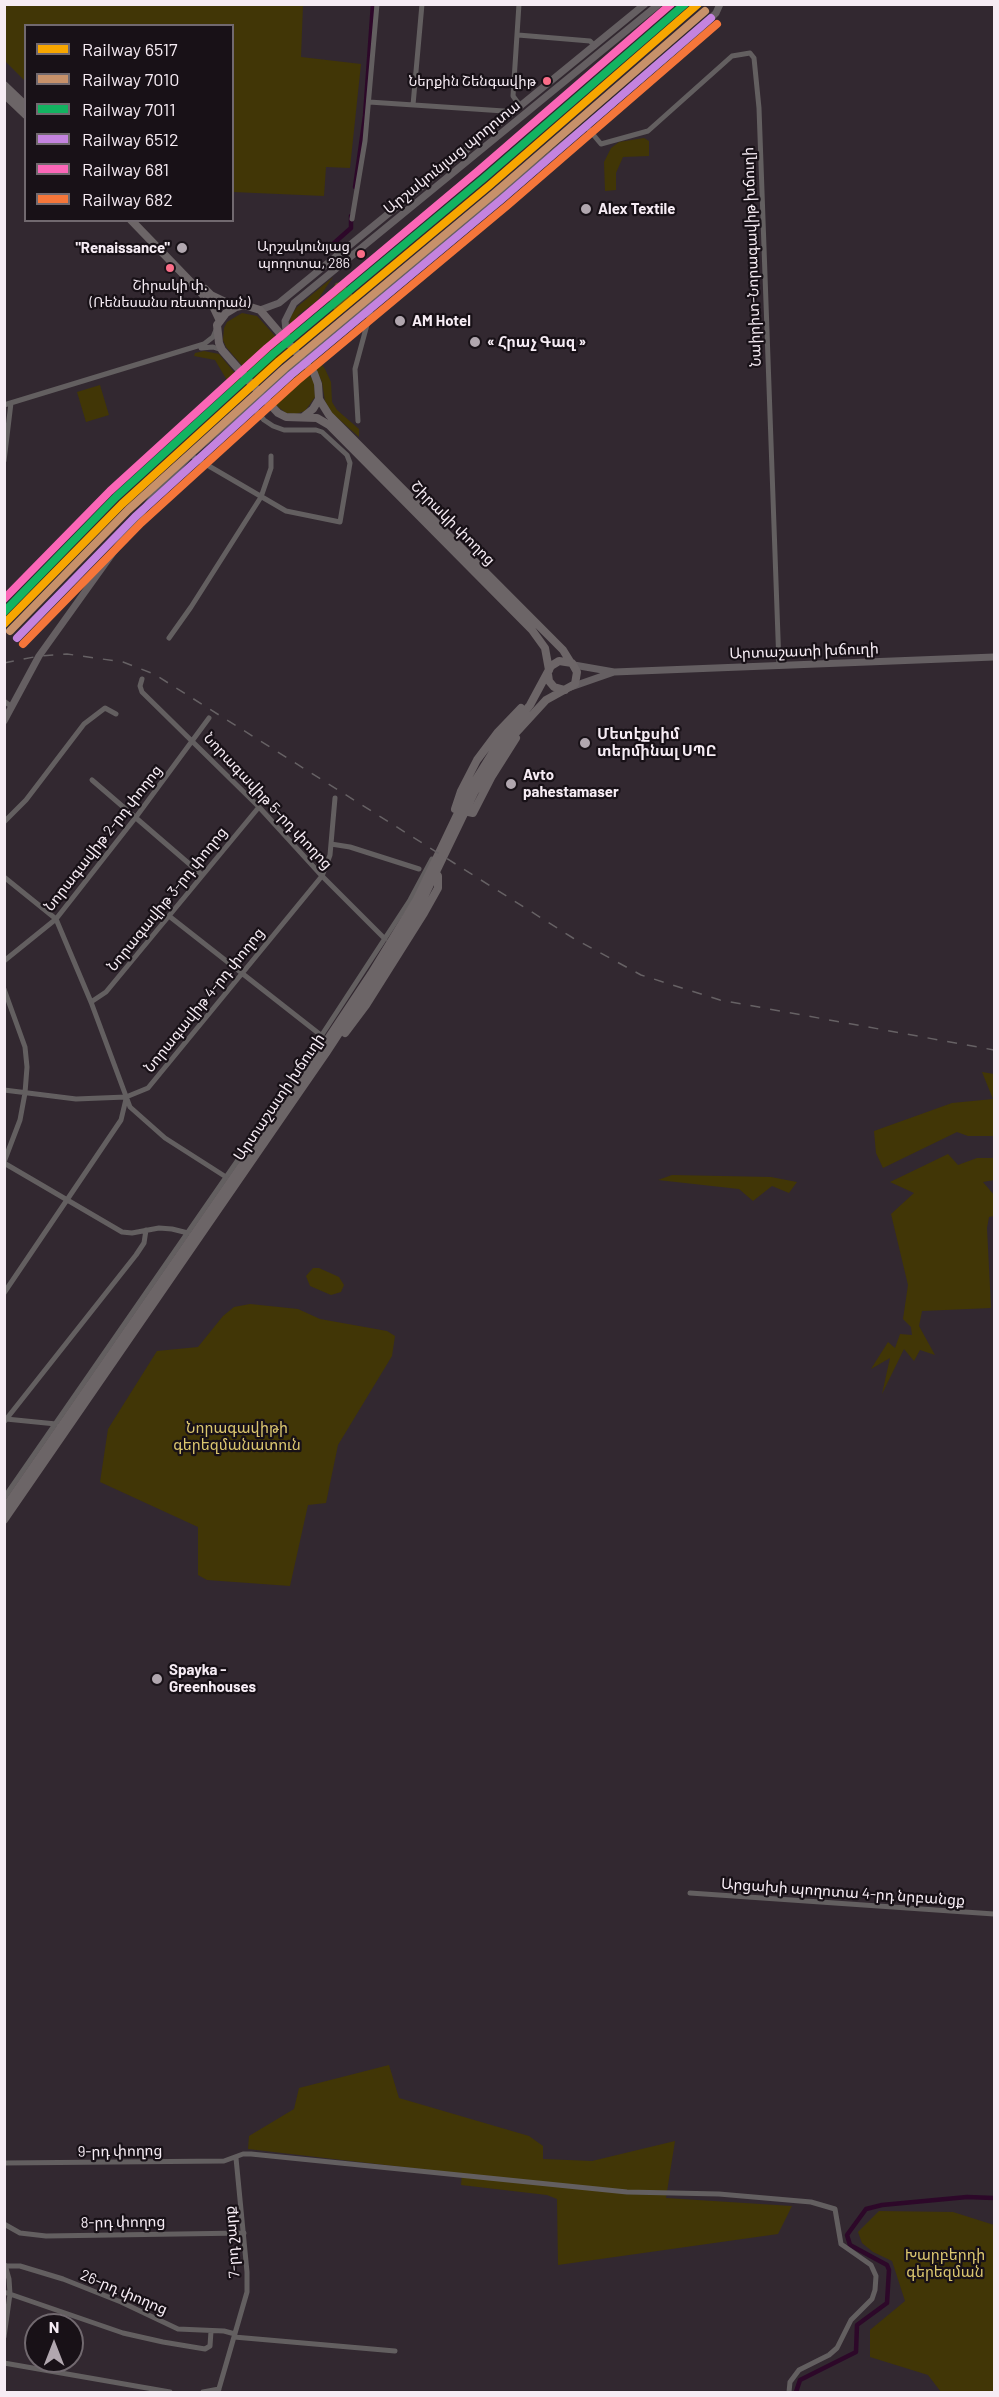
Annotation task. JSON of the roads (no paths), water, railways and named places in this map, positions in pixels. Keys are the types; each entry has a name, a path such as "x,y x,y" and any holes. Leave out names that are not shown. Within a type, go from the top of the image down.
{"highway":[{"path":"4,85 24,104"},
{"path":"4,94 24,113"},
{"name":"Շիրակի փողոց","path":"132,222 212,304 222,350 264,398 285,417 316,418 329,426 532,630 545,648 549,672"},
{"path":"140,222 211,296 236,307"},
{"path":"218,325 226,313 236,307 244,305 260,310"},
{"name":"Շիրակի փողոց","path":"260,310 314,373 318,384 319,399 329,415 363,452 563,650 573,664"},
{"path":"303,417 313,409 319,399"},
{"name":"Արտաշատի խճուղի","path":"4,1509 322,1049 402,924 427,872 496,747 540,690 553,664 559,661 573,664"},
{"path":"549,672 552,685 558,689 568,688 578,677 573,664"},
{"name":"Արտաշատի խճուղի","path":"471,793 502,748 539,706 553,695 568,688"},
{"path":"539,706 498,766 473,813 455,809 468,776 485,748 510,719 540,690"},
{"name":"Արտաշատի խճուղի","path":"4,1520 326,1053 406,928 427,872"}],"main road":[{"name":"Արշակունյաց պողոտա","path":"260,310 279,303 645,4"},
{"name":"Արշակունյաց պողոտա","path":"289,343 285,321 294,303 658,4"},
{"path":"4,721 39,656 160,487 190,456 374,299 471,223 702,27 716,13 720,4"},
{"name":"Արտաշատի խճուղի","path":"573,664 614,672 994,657"},
{"name":"Արտաշատի խճուղի","path":"568,688 614,672"}],"street":[{"path":"352,219 369,102 377,4"},
{"path":"413,105 422,4"},
{"path":"519,4 513,96 520,107"},
{"path":"518,34 590,41 595,46"},
{"name":"Նաիրիտ-Նորագավիթ խճուղի","path":"585,126 601,144 648,131 732,56 750,53 754,58 759,108 779,665"},
{"path":"369,102 504,111 509,116"},
{"path":"358,421 355,369 374,299"},
{"path":"8,405 204,344 213,337 218,325"},
{"path":"8,405 205,347 222,350"},
{"path":"190,456 286,511 340,522 350,463 347,454 328,436 316,430 284,430 273,426 249,404"},
{"path":"4,461 8,405"},
{"path":"169,638 261,497 271,468 271,456"},
{"name":"Նորագավիթ 5-րդ փողոց","path":"142,679 140,686 142,692 259,807 321,876 385,939"},
{"path":"4,701 12,707"},
{"path":"4,822 26,800 90,719 105,708 116,714"},
{"name":"Նորագավիթ 2-րդ փողոց","path":"4,961 56,919 136,817 208,718"},
{"path":"92,780 201,874"},
{"name":"Նորագավիթ 4-րդ փողոց","path":"4,1090 76,1099 126,1097 148,1088 321,876 327,864 331,844 335,798"},
{"name":"Նորագավիթ 3-րդ փողոց","path":"91,1002 105,992 259,807"},
{"path":"331,844 350,847 427,872 455,809"},
{"name":"Արտաշատի խճուղի","path":"4,1498 322,1036 427,872"},
{"path":"4,877 56,919 133,1112 165,1138 226,1177"},
{"path":"169,916 322,1036"},
{"path":"4,989 25,1047 25,1093 20,1120 4,1162 122,1232 172,1229 188,1233"},
{"path":"4,1293 121,1120 126,1097"},
{"path":"5,1420 136,1255 144,1243 146,1230"},
{"path":"5,1420 56,1424"},
{"name":"Արցախի պողոտա 4-րդ նրբանցք","path":"690,1893 994,1914"},
{"name":"9-րդ փողոց","path":"4,2163 224,2161 243,2154 251,2154 606,2190 719,2194 811,2202 836,2209 841,2244 871,2265 876,2276 875,2290 872,2299 850,2320 837,2348 799,2370 790,2382 789,2392"},
{"name":"7-րդ շարք","path":"218,2391 247,2292 244,2233 236,2158"},
{"name":"8-րդ փողոց","path":"4,2224 20,2233 46,2236 244,2233"},
{"path":"4,2337 7,2293 5,2265"},
{"name":"26-րդ փողոց","path":"5,2265 20,2266 63,2279 121,2302 178,2329 395,2351"},
{"path":"7,2293 123,2333 163,2343 205,2349 210,2346 211,2331"},
{"path":"4,2363 170,2392"},
{"path":"203,2392 218,2391"}],"waterway":[{"path":"355,187 365,116 373,4"},
{"path":"333,244 351,228 351,216"},
{"path":"796,2392 800,2380 856,2352 857,2325 887,2303 889,2270 887,2265 850,2245 847,2235 866,2209 882,2205 967,2197 994,2198"}],"railway":[{"path":"4,663 39,656 67,654 123,662 154,674 573,938 641,975 720,1000 994,1050"}],"rail line":[{"name":"681","path":"4,599 110,491 267,348 478,171 671,4"},
{"name":"7011","path":"4,612 116,497 273,354 484,178 685,4"},
{"name":"6517","path":"4,624 122,504 279,361 490,185 698,4"},
{"name":"7010","path":"10,631 128,510 285,368 496,192 705,11"},
{"name":"6512","path":"17,638 135,517 291,375 502,199 711,18"},
{"name":"682","path":"23,644 141,523 297,381 508,205 717,24"}],"place":[{"name":"Ներքին Շենգավիթ","path":"547,81"},
{"name":"Alex Textile","path":"586,209"},
{"name":"\"Renaissance\"","path":"182,248"},
{"name":"Արշակունյաց պողոտա, 286","path":"361,254"},
{"name":"Շիրակի փ. (Ռենեսանս ռեստորան)","path":"170,268"},
{"name":"AM Hotel","path":"400,321"},
{"name":"« Հրաչ Գազ »","path":"475,342"},
{"name":"Մետէքսիմ տերմինալ ՍՊԸ","path":"585,743"},
{"name":"Avto pahestamaser","path":"511,784"},
{"name":"Spayka - Greenhouses","path":"157,1679"}],"park label":[{"name":"Նորագավիթի գերեզմանատուն","path":"237,1436"},
{"name":"Խարբերդի գերեզման","path":"945,2264"}]}
